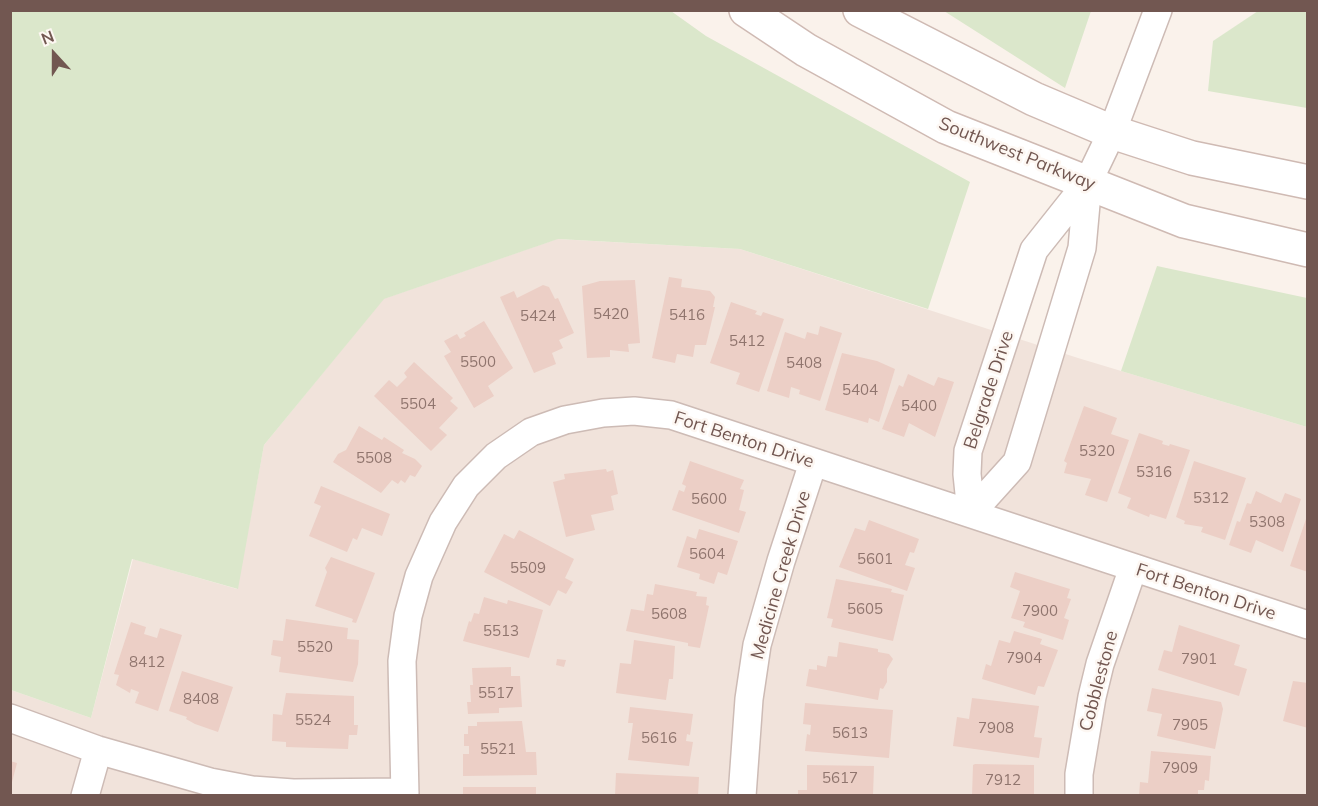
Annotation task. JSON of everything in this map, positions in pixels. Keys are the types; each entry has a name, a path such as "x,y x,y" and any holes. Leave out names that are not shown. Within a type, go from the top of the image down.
{"main road":[{"name":"Southwest Parkway","path":"746,10 806,50 946,127 1184,221 1308,250"},
{"path":"860,10 1034,99 1112,132 1192,158 1308,182"}],"street":[{"name":"Belgrade Drive","path":"971,513 967,474 968,451 1034,250 1088,182 1112,132 1158,10"},
{"name":"Belgrade Drive","path":"971,513 1017,462 1082,248 1088,182"},
{"name":"Fort Benton Drive","path":"405,794 402,661 408,616 419,576 443,522 465,486 496,456 531,432 565,420 603,412 633,411 671,415 1308,625"},
{"name":"Medicine Creek Drive","path":"742,795 749,699 757,645 813,463"},
{"name":"Cobblestone","path":"1079,795 1079,774 1092,697 1100,664 1134,568"},
{"path":"10,718 98,750 210,782 252,790 405,794"},
{"path":"85,795 98,750"}],"shaded area":[{"path":"557,239 740,249 1078,358 1307,427 1307,795 11,796 11,690 91,718 133,559 237,589 264,445 383,299"}],"green space":[{"path":"11,10 671,11 706,36 970,182 928,309 740,249 558,239 384,299 264,445 238,589 132,559 91,718 11,690"},
{"path":"944,11 1091,11 1065,88"},
{"path":"1258,11 1307,11 1307,108 1208,91 1213,41"},
{"path":"1157,266 1307,298 1307,427 1121,371"}],"building":[{"path":"669,277 682,279 681,287 710,291 715,297 713,307 715,307 706,345 695,345 693,357 677,354 675,363 652,358"},
{"path":"635,280 640,343 628,344 629,352 610,350 610,357 587,358 582,286 600,281"},
{"path":"543,285 549,287 555,299 558,298 574,333 559,340 563,348 552,353 556,364 534,373 500,297 514,291 517,298"},
{"path":"731,302 757,311 755,314 761,316 763,312 784,319 759,392 736,384 740,373 710,363"},
{"path":"484,321 513,368 488,386 494,396 474,408 444,356 451,352 444,341 457,334 460,339 466,336 464,333"},
{"path":"820,326 842,333 820,401 799,394 800,390 791,387 789,398 767,391 785,332 805,339 807,332 818,335"},
{"path":"842,353 877,361 895,369 879,422 869,418 868,423 825,410"},
{"path":"414,362 453,398 450,401 458,408 439,428 447,435 431,451 374,396 389,380 397,387 407,377 404,373"},
{"path":"908,374 934,386 938,377 954,382 935,437 909,423 904,437 882,429 899,385 903,387"},
{"path":"1084,406 1117,418 1111,434 1129,440 1107,502 1085,495 1091,479 1064,473 1067,463 1064,461"},
{"path":"359,426 382,440 384,437 404,450 402,453 415,459 422,466 415,477 410,475 405,483 401,480 398,484 392,480 381,493 333,462 338,454 346,450"},
{"path":"1139,433 1163,441 1162,444 1190,450 1166,519 1150,514 1149,517 1127,508 1131,498 1118,493"},
{"path":"690,461 744,480 740,489 744,490 739,510 746,512 739,533 672,510 679,490 684,492 686,486 682,484"},
{"path":"1194,461 1246,478 1225,540 1201,532 1203,527 1184,524 1185,521 1176,517"},
{"path":"606,469 607,472 613,470 618,494 611,496 614,510 591,515 595,530 566,537 553,482 565,479 564,474"},
{"path":"321,486 390,514 382,536 362,528 357,540 353,538 347,552 309,536 321,506 314,503"},
{"path":"1256,491 1281,503 1285,493 1301,499 1283,552 1256,540 1251,553 1229,545 1237,521 1240,522 1247,503 1251,504"},
{"path":"1308,516 1308,572 1290,566"},
{"path":"869,520 919,539 914,553 910,552 905,565 915,568 907,591 839,567 855,528 865,531"},
{"path":"699,529 738,541 727,575 718,572 714,584 699,579 700,574 677,567 687,536 696,539"},
{"path":"519,530 574,559 565,578 573,582 566,594 558,590 550,606 484,572 504,534 514,539"},
{"path":"331,557 375,573 356,623 352,622 353,619 315,606 327,572 325,568"},
{"path":"1015,572 1070,589 1067,598 1071,599 1064,618 1069,620 1063,640 1023,627 1025,622 1011,618 1020,591 1010,587"},
{"path":"836,579 892,589 891,592 904,595 893,641 831,627 833,619 827,618"},
{"path":"655,584 697,592 696,596 707,597 706,605 709,606 700,648 688,646 688,643 626,631 631,609 644,611 647,594 653,595"},
{"path":"484,597 507,604 508,600 543,610 529,658 463,641 469,621 471,622 474,613 479,614"},
{"path":"286,619 348,628 347,639 359,640 358,664 353,682 279,672 281,657 271,655 273,640 283,641"},
{"path":"131,622 146,627 144,634 157,638 160,628 182,635 158,711 135,703 139,692 131,689 130,693 116,685 119,675 114,674"},
{"path":"1179,625 1240,645 1234,665 1247,669 1239,696 1158,670 1164,650 1172,652"},
{"path":"1014,631 1042,639 1040,644 1058,650 1044,687 1038,686 1035,695 982,679 986,664 991,666 999,640 1010,643"},
{"path":"634,640 675,646 673,679 669,679 666,700 616,693 620,663 631,664"},
{"path":"839,642 878,649 878,652 889,654 893,659 887,669 887,682 883,689 880,688 878,700 806,686 809,669 817,670 817,665 826,667 828,656 837,657"},
{"path":"557,659 566,660 564,667 556,665"},
{"path":"511,667 511,676 520,676 522,707 499,708 499,713 468,714 467,702 471,702 470,685 473,685 472,668"},
{"path":"182,671 233,687 218,732 169,711"},
{"path":"1293,681 1308,683 1308,728 1283,721"},
{"path":"1152,688 1221,702 1223,709 1215,749 1157,736 1162,714 1147,711"},
{"path":"286,693 354,696 354,725 358,725 357,735 349,735 348,749 286,747 286,742 272,741 273,714 282,715"},
{"path":"972,698 1039,706 1034,737 1042,738 1039,758 953,746 957,717 969,719"},
{"path":"805,703 893,710 889,758 805,751 807,734 810,735 811,725 803,724"},
{"path":"630,707 693,714 690,735 687,734 686,741 693,742 689,766 628,760 633,723 628,723"},
{"path":"522,721 526,752 536,752 537,775 463,776 463,754 469,754 469,746 464,746 464,734 468,734 468,726 477,726 477,722"},
{"path":"1151,751 1211,756 1209,781 1205,780 1204,790 1198,790 1198,796 1139,796 1140,782 1148,783"},
{"path":"10,761 17,763 11,786 10,785"},
{"path":"807,765 874,766 873,796 798,796 798,790 807,790"},
{"path":"973,765 1034,765 1034,796 972,796"},
{"path":"616,773 699,777 698,796 615,796"},
{"path":"463,787 536,787 536,796 463,796"}]}
